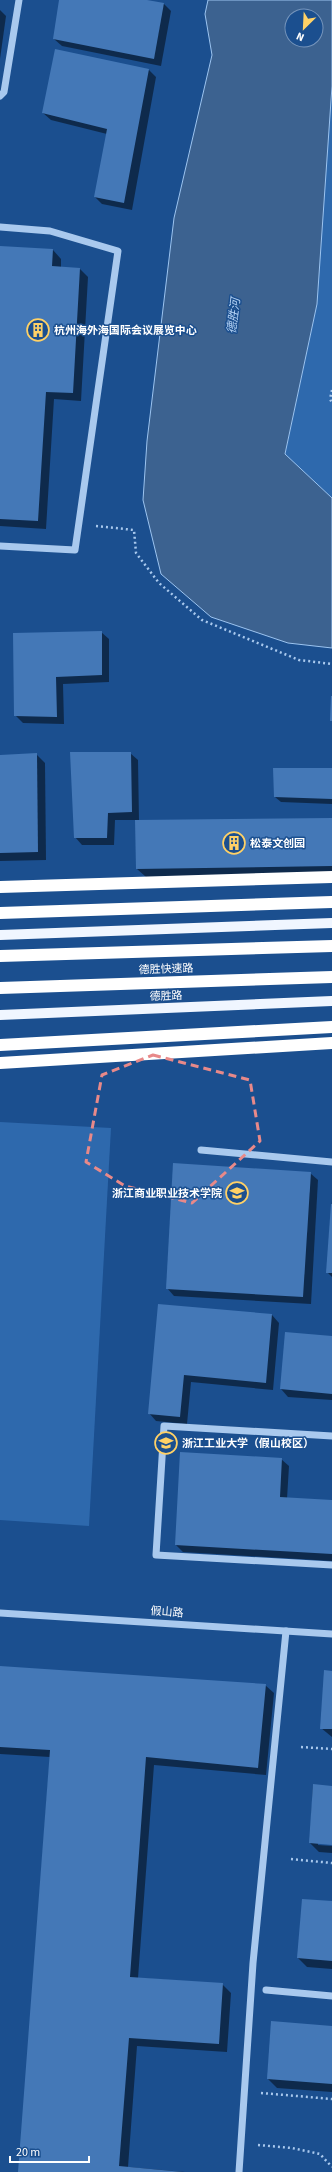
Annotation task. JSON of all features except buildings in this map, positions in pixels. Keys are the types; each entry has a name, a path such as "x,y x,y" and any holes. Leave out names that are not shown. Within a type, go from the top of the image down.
{"highway":[{"path":"0,887 332,877"},
{"path":"0,913 332,902"},
{"name":"德胜快速路","path":"0,956 332,946"},
{"name":"德胜快速路","path":"0,988 332,977"},
{"path":"0,1045 332,1027"},
{"path":"0,1063 332,1044"}],"main road":[{"path":"0,935 332,924"},
{"name":"德胜路","path":"0,1015 332,1001"}],"street":[{"path":"0,96 4,92 19,0"},
{"path":"0,227 50,231 118,251 75,550 0,546"},
{"path":"201,1150 332,1162"},
{"path":"332,1436 164,1426 156,1555 332,1565"},
{"name":"假山路","path":"0,1613 332,1634"},
{"path":"238,2172 253,1963 286,1631"},
{"path":"266,1990 332,1996"}],"path":[{"path":"332,390 330,398 332,403"},
{"path":"78,524 134,530 136,553 159,583 202,620 299,660 332,664"},
{"path":"301,1747 332,1749"},
{"path":"291,1859 332,1862"},
{"path":"260,2093 332,2099"},
{"path":"257,2145 292,2148 320,2154 332,2167 332,2172"}],"highlighted area":[{"path":"153,1055 250,1080 260,1141 192,1203 125,1186 86,1162 102,1075"}],"shaded area":[{"path":"332,40 332,498 285,455 317,304"},
{"path":"0,1122 111,1128 89,1526 0,1520"}],"water":[{"name":"德胜河","path":"208,0 332,0 332,86 317,304 285,454 332,498 332,648 288,643 211,617 161,574 143,500 147,441 174,218 212,55 205,14"}],"place":[{"name":"杭州海外海国际会议展览中心","path":"38,330"},
{"name":"松泰文创园","path":"234,843"},
{"name":"浙江商业职业技术学院","path":"237,1193"},
{"name":"浙江工业大学（假山校区）","path":"166,1443"}]}
